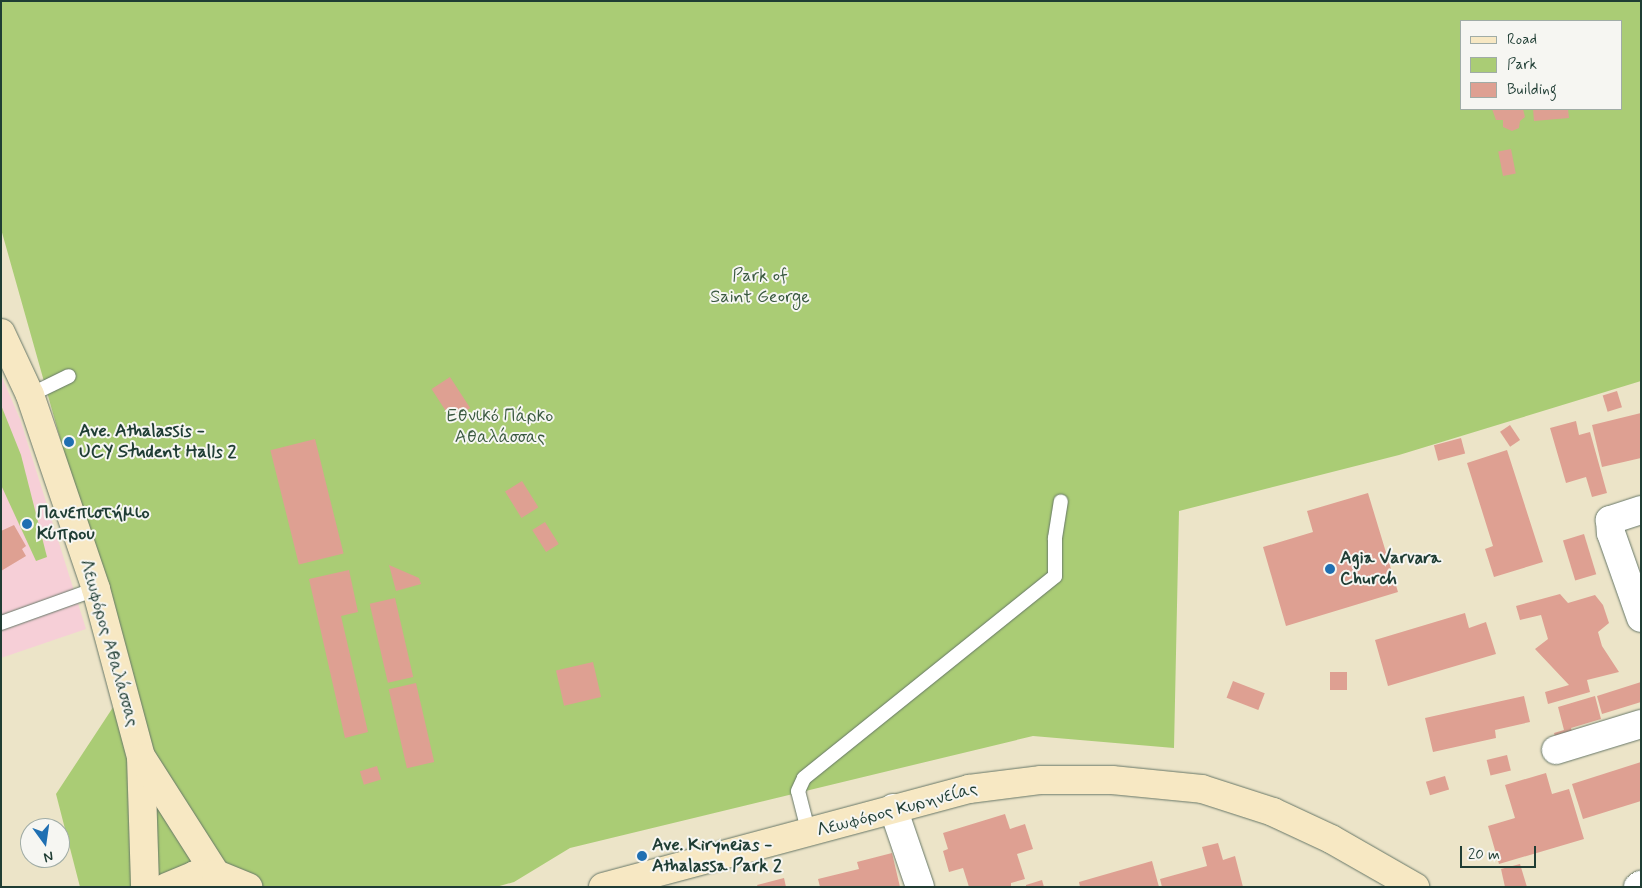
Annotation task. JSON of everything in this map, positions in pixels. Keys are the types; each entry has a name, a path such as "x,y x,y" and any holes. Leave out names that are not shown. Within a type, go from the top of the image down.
{"main road":[{"name":"Λεωφόρος Αθαλάσσας","path":"1,333 30,395 96,589 141,757 145,887"},
{"name":"Λεωφόρος Αθαλάσσας","path":"141,757 216,874"},
{"name":"Λεωφόρος Κυρηνείας","path":"602,887 809,834 893,808 969,789 1041,780 1112,780 1202,789 1273,812 1331,839 1415,887"},
{"path":"167,887 195,875 216,874 248,887"}],"street":[{"path":"1641,510 1610,520 1611,533 1641,618"},
{"path":"1556,750 1641,724"},
{"path":"893,808 920,887"}],"lane":[{"path":"30,395 68,376"},
{"path":"809,834 798,791 804,778 1055,576 1055,538 1061,501"},
{"path":"1,624 96,589"}],"shaded area":[{"name":"Πανεπιστήμιο Κύπρου","path":"1,375 20,419 86,629 1,658"}],"green space":[{"name":"Εθνικό Πάρκο Αθαλάσσας","path":"1,1 1641,1 1641,381 1399,455 1179,511 1174,748 1033,736 570,848 514,882 496,887 80,887 70,848 70,818 62,818 56,794 129,683 1,229"},
{"path":"1,405 21,455 47,557 36,561 1,485"}],"building":[{"path":"1492,110 1523,110 1525,117 1520,121 1519,128 1512,131 1503,127 1503,120 1496,120"},
{"path":"1533,110 1568,110 1569,118 1534,121"},
{"path":"1511,149 1516,174 1503,176 1498,151"},
{"path":"450,377 470,408 452,420 432,389"},
{"path":"1617,391 1622,407 1608,412 1603,395"},
{"path":"1641,413 1641,458 1602,467 1592,425"},
{"path":"1576,421 1579,435 1590,432 1607,493 1592,497 1586,477 1566,483 1550,428"},
{"path":"1510,425 1520,440 1510,447 1500,432"},
{"path":"1461,438 1465,453 1438,461 1434,445"},
{"path":"315,439 344,553 299,565 270,450"},
{"path":"1507,450 1543,562 1494,577 1485,549 1493,546 1467,463"},
{"path":"522,481 538,507 521,518 505,492"},
{"name":"Agia Varvara Church","path":"1368,493 1398,592 1286,626 1263,547 1313,532 1307,511"},
{"path":"545,522 559,544 546,552 532,530"},
{"path":"14,525 26,546 22,549 26,556 1,571 1,531"},
{"path":"1584,534 1596,574 1575,581 1563,540"},
{"path":"389,565 419,578 421,584 396,591"},
{"path":"349,570 358,612 341,616 368,732 345,738 309,579"},
{"path":"1560,594 1568,603 1595,595 1603,605 1609,623 1598,632 1602,646 1619,672 1587,680 1590,692 1548,704 1545,692 1569,685 1535,649 1548,639 1541,615 1520,620 1516,606"},
{"path":"395,598 413,677 388,683 370,604"},
{"path":"1465,613 1469,628 1486,622 1496,654 1388,686 1375,640"},
{"path":"593,662 601,697 564,706 556,671"},
{"path":"1330,672 1347,672 1347,690 1330,690"},
{"path":"1233,681 1265,693 1258,710 1227,698"},
{"path":"1641,682 1641,702 1602,714 1597,696"},
{"path":"416,683 434,762 407,768 389,689"},
{"path":"1524,696 1530,722 1495,730 1496,738 1433,752 1425,718"},
{"path":"1595,696 1601,719 1571,728 1574,737 1557,742 1554,733 1564,730 1558,707"},
{"path":"1507,755 1511,771 1490,776 1487,760"},
{"path":"1641,762 1641,801 1583,819 1572,784"},
{"path":"377,766 381,779 364,785 360,771"},
{"path":"1546,773 1552,794 1569,789 1584,839 1499,864 1488,826 1515,818 1505,785"},
{"path":"1445,776 1449,789 1430,795 1426,782"},
{"path":"1005,814 1010,829 1025,824 1033,849 1017,854 1025,879 1011,883 1011,887 969,887 963,868 949,872 943,851 948,849 943,833"},
{"path":"1218,843 1223,860 1235,856 1243,887 1162,887 1160,879 1207,866 1202,847"},
{"path":"892,853 900,887 820,887 818,879 859,869 857,862"},
{"path":"1152,861 1159,887 1080,887 1079,882"},
{"path":"1520,864 1527,887 1505,887 1501,869"},
{"path":"784,878 786,887 758,887 757,885"},
{"path":"1042,880 1044,887 1026,887 1026,885"}],"place":[{"name":"Ave. Athalassis - UCY Student Halls 2","path":"69,442"},
{"name":"Πανεπιστήμιο Κύπρου","path":"27,524"},
{"name":"Agia Varvara Church","path":"1330,569"},
{"name":"Ave. Kiryneias - Athalassa Park 2","path":"642,856"}],"park label":[{"name":"Park of Saint George","path":"760,287"}]}
